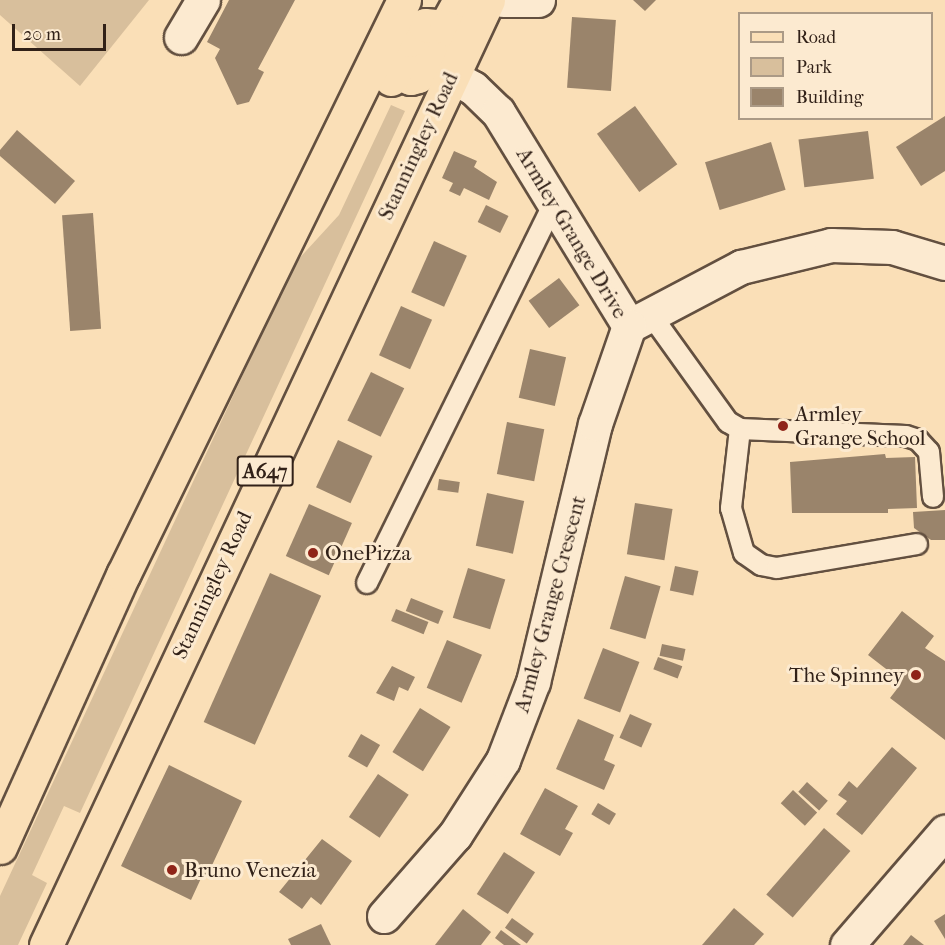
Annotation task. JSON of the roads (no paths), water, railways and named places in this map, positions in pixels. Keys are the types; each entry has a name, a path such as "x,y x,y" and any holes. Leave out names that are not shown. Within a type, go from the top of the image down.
{"main road":[{"path":"385,66 404,0"},
{"name":"Stanningley Road","path":"46,945 440,69 458,22 488,0"},
{"path":"0,847 123,575 289,237 385,66 416,31 425,26 458,22"},
{"path":"385,66 411,78 424,70 440,69"}],"street":[{"path":"181,37 202,0"},
{"path":"502,0 538,0"},
{"name":"Armley Grange Drive","path":"440,69 498,112 554,203 640,321 741,267 831,245 892,247 945,263"},
{"name":"Armley Grange Crescent","path":"384,916 455,835 503,760 533,682 596,424 640,321"},
{"path":"847,945 945,832"}],"lane":[{"path":"367,583 554,203"},
{"path":"640,321 728,422 740,429 906,436 918,440 929,452 933,497"},
{"path":"740,429 731,508 744,553 761,565 777,568 917,544"}],"place":[{"name":"Armley Grange School","path":"783,426"},
{"name":"OnePizza","path":"313,553"},
{"name":"The Spinney","path":"916,675"},
{"name":"Bruno Venezia","path":"172,870"}]}
